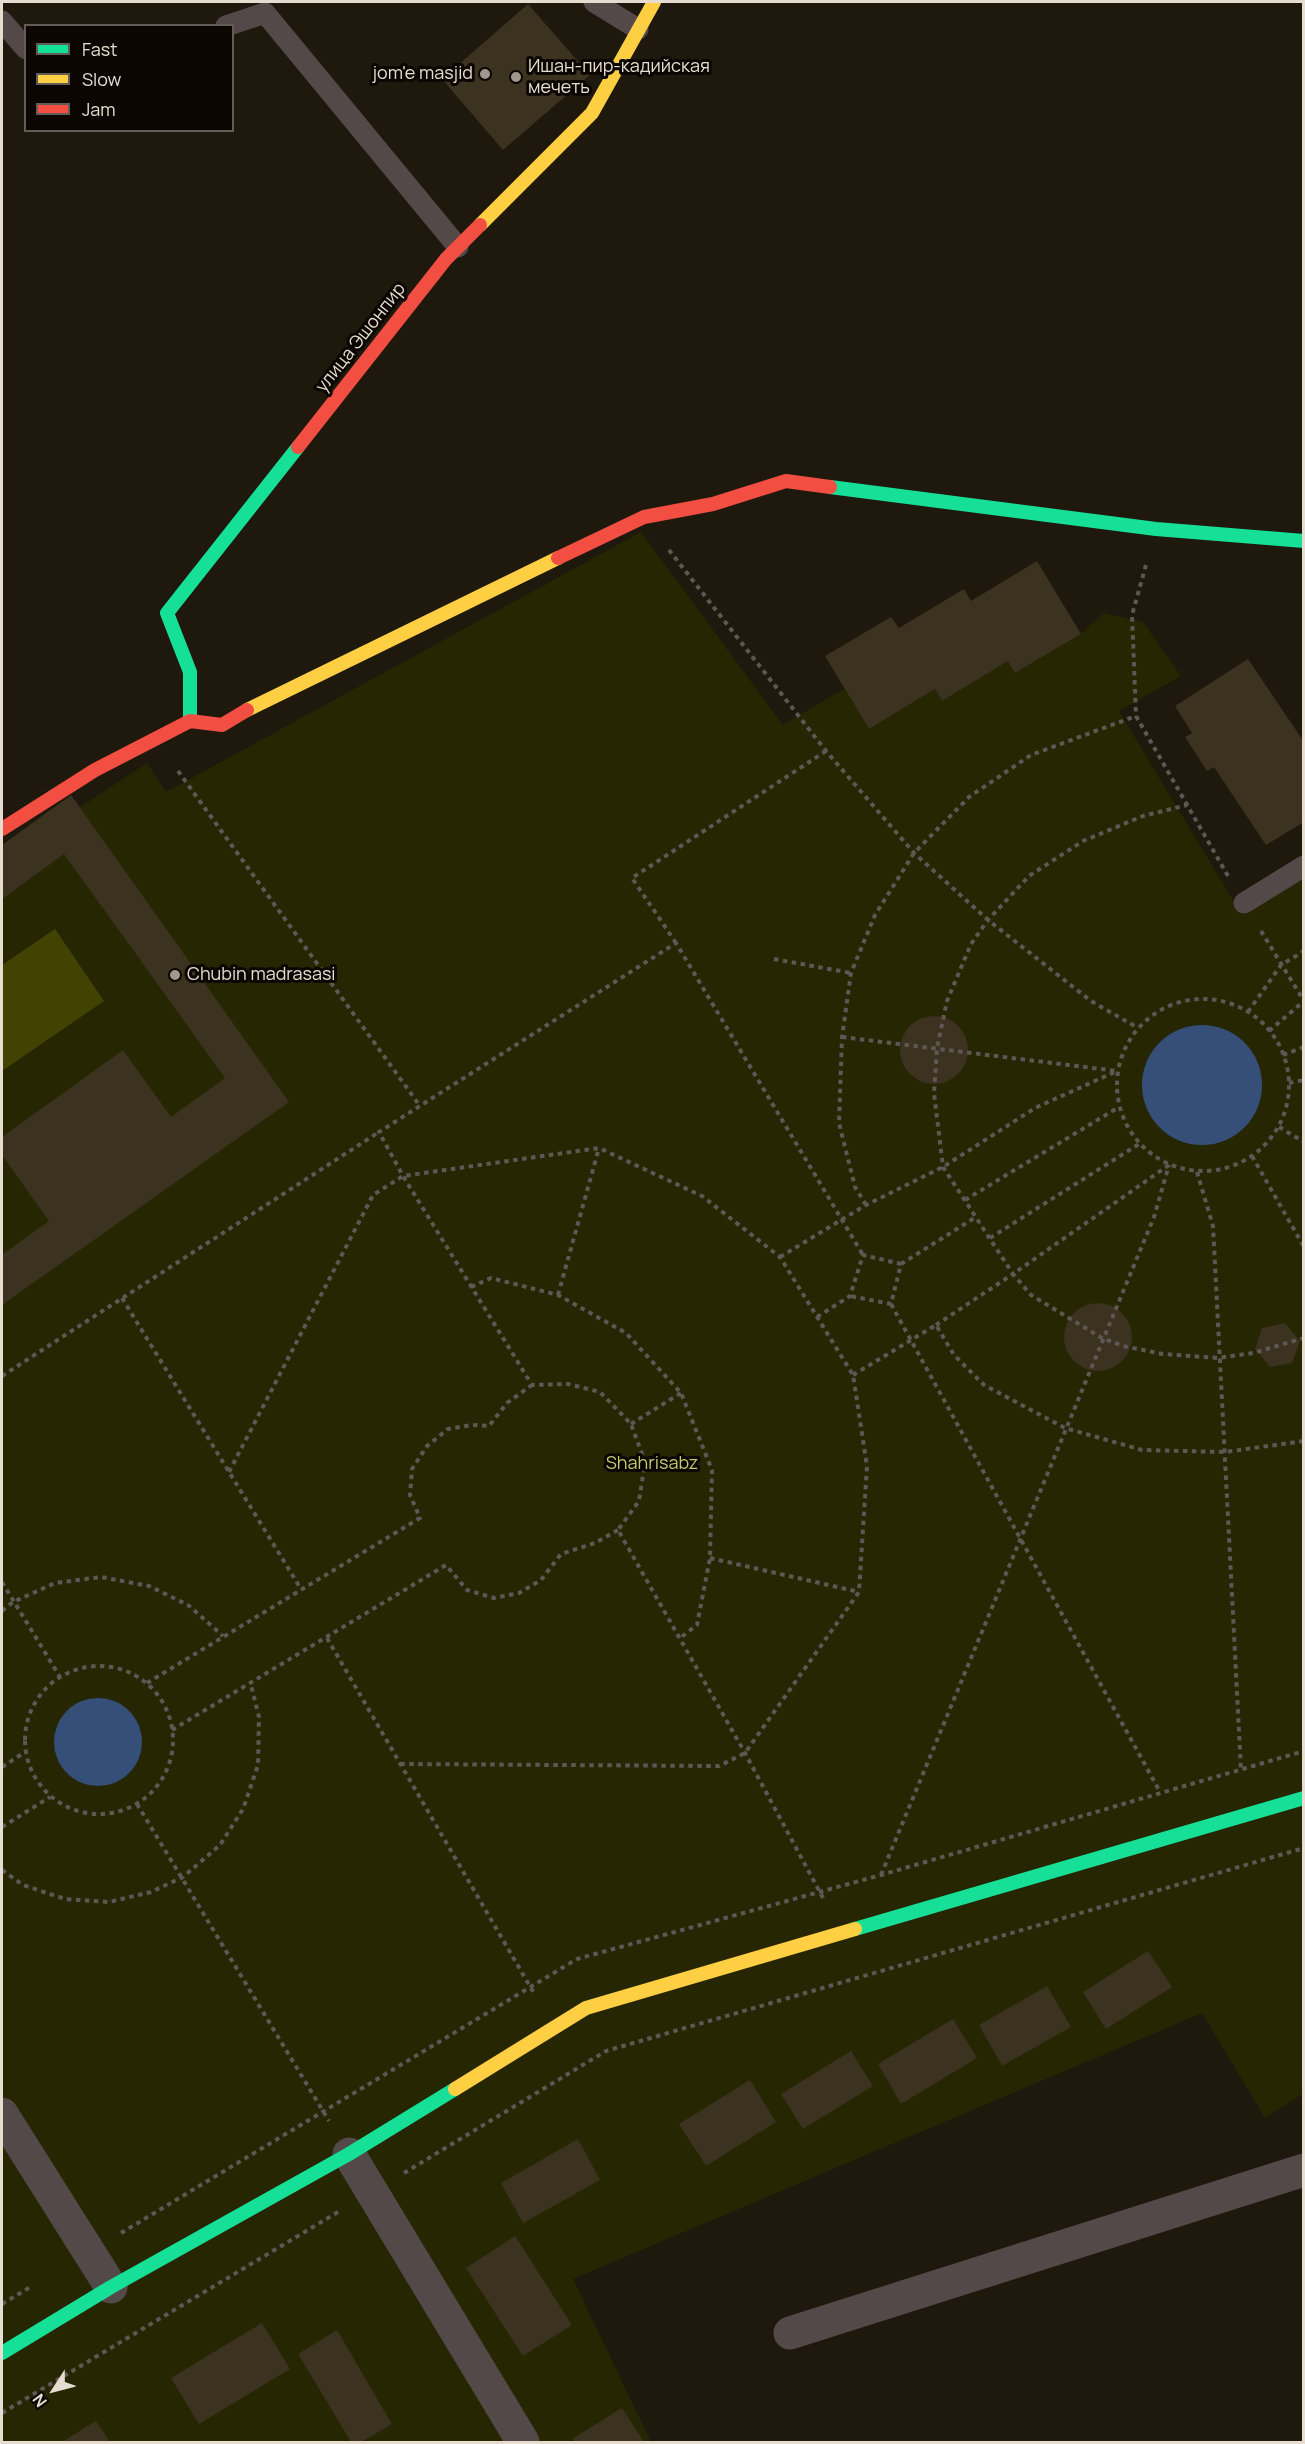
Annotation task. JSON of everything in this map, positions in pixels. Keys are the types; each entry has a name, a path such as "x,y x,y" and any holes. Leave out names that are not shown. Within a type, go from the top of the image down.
{"street":[{"name":"улица Эшонпир","path":"190,721 190,672 167,613 458,247 592,113 654,2"},
{"path":"2,829 95,770 190,721 222,724 279,694 644,517 713,504 786,481 1156,530 1304,540"},
{"path":"2,2353 111,2287 349,2154 586,2008 1304,1798"},
{"path":"2,2114 111,2287"},
{"path":"349,2154 370,2193 523,2442"},
{"path":"790,2333 1304,2170"}],"lane":[{"path":"594,2 638,29"},
{"path":"232,24 265,13 458,247"},
{"path":"2,21 24,47"},
{"path":"1244,903 1304,866"}],"path":[{"path":"644,517 736,640 826,751 914,853 988,920 1091,1001 1138,1028"},
{"path":"1156,530 1132,615 1136,716 1244,903 1304,1001 1269,1031"},
{"path":"866,1205 855,1186 839,1123 842,1037 851,973 875,915 914,853 969,797 1031,754 1136,716"},
{"path":"165,734 176,768 420,1106"},
{"path":"826,751 632,878 676,943 840,1221 863,1255 901,1264"},
{"path":"1187,805 1143,816 1083,841 1029,876 988,920 971,944 947,1001 937,1048 934,1093 943,1167 1013,1274 1031,1295 1102,1338 1123,1346 1163,1354 1218,1358 1253,1353 1304,1338"},
{"path":"2,1376 676,943"},
{"path":"1248,1012 1281,965 1304,951"},
{"path":"774,959 851,973"},
{"path":"1202,999 1226,1002 1248,1012 1269,1031 1283,1055 1288,1083 1287,1105 1279,1126 1267,1143 1252,1156 1226,1169 1197,1172 1169,1165 1139,1144 1127,1126 1119,1107 1116,1089 1118,1071 1125,1048 1138,1028 1156,1013 1171,1006 1202,999"},
{"path":"842,1037 1118,1071"},
{"path":"1283,1055 1304,1047"},
{"path":"780,1257 866,1205 943,1167 1035,1108 1118,1071"},
{"path":"1288,1083 1304,1080"},
{"path":"965,1200 1119,1107"},
{"path":"1279,1126 1304,1142"},
{"path":"380,1132 403,1176 532,1385"},
{"path":"990,1238 1139,1144"},
{"path":"558,1295 599,1148"},
{"path":"229,1472 373,1195 403,1176 599,1148 702,1196 780,1257 853,1375 867,1466 859,1592 745,1753 719,1766 401,1764"},
{"path":"1252,1156 1304,1247"},
{"path":"853,1375 936,1325 1013,1274 1169,1165"},
{"path":"881,1875 1154,1216 1169,1165"},
{"path":"1197,1172 1213,1226 1241,1770"},
{"path":"976,1217 901,1264 891,1304 1160,1792"},
{"path":"817,1317 850,1296 863,1255"},
{"path":"471,1287 491,1278 558,1295 626,1333 681,1393 712,1470 710,1558 697,1625 680,1638"},
{"path":"850,1296 891,1304"},
{"path":"122,1298 301,1589"},
{"path":"936,1325 954,1355 984,1385 1065,1428 1142,1450 1225,1452 1304,1441"},
{"path":"147,1683 420,1518 410,1495 412,1469 427,1446 448,1429 471,1425 489,1426 507,1403 532,1385 568,1384 600,1392 631,1424 645,1462 639,1501 618,1530 595,1543 561,1554 540,1580 519,1593 494,1598 467,1590 446,1565 172,1730"},
{"path":"631,1424 681,1393"},
{"path":"618,1530 745,1753 842,1933"},
{"path":"710,1558 859,1592"},
{"path":"2,1611 13,1602 55,1583 101,1577 149,1586 188,1605 223,1636"},
{"path":"2,1582 60,1677"},
{"path":"327,1638 554,2028"},
{"path":"95,1665 119,1668 135,1674 147,1683 167,1714 172,1730 171,1762 160,1783 137,1804 124,1810 102,1815 79,1812 50,1797 31,1770 25,1752 25,1727 33,1703 49,1684 70,1671 95,1665"},
{"path":"2,1870 23,1885 65,1899 109,1902 151,1892 183,1877 220,1845 243,1809 258,1765 259,1717 251,1684"},
{"path":"2,1767 25,1752"},
{"path":"2,1827 50,1797"},
{"path":"137,1804 349,2154"},
{"path":"2,2413 606,2051 1304,1848"}],"green space":[{"name":"Shahrisabz","path":"641,532 783,725 845,688 869,729 935,689 942,701 1008,661 1015,673 1081,634 1104,613 1143,622 1181,676 1119,711 1242,915 1303,878 1303,2094 1265,2118 1202,2013 573,2279 651,2442 2,2442 2,859 147,763 166,792"}],"shaded area":[{"path":"55,929 104,1001 2,1071 2,965"}],"water":[{"path":"1202,1025 1225,1029 1245,1042 1258,1062 1262,1085 1258,1108 1245,1128 1225,1141 1202,1145 1179,1141 1159,1128 1146,1108 1142,1085 1146,1062 1159,1042 1179,1029"},
{"path":"98,1698 123,1705 135,1717 142,1742 135,1767 123,1779 98,1786 73,1779 61,1767 54,1742 61,1717 73,1705"}],"building":[{"name":"Ишан-пир-кадийская мечеть","path":"528,4 590,75 503,150 442,79"},
{"path":"1037,561 1081,634 1015,673 1008,661 942,701 935,689 869,729 825,656 891,617 899,628 964,589 971,601"},
{"path":"1248,659 1304,742 1304,822 1266,845 1214,767 1207,771 1185,737 1192,733 1175,706"},
{"name":"Chubin madrasasi","path":"71,795 289,1102 2,1305 2,1255 49,1221 2,1155 2,1137 123,1050 171,1117 225,1078 64,854 2,899 2,845"},
{"path":"927,1016 941,1016 953,1021 963,1031 968,1050 963,1069 953,1079 941,1084 927,1084 915,1079 905,1069 900,1057 900,1043 905,1031 915,1021"},
{"path":"1091,1303 1105,1303 1117,1308 1127,1318 1132,1337 1127,1356 1117,1366 1105,1371 1091,1371 1079,1366 1069,1356 1064,1344 1064,1330 1069,1318 1079,1308"},
{"path":"1285,1323 1300,1341 1292,1363 1270,1367 1255,1349 1262,1328"},
{"path":"1148,1951 1172,1987 1106,2029 1083,1992"},
{"path":"1047,1986 1071,2027 1002,2066 979,2025"},
{"path":"953,2019 977,2058 901,2104 878,2064"},
{"path":"851,2051 873,2086 803,2129 781,2094"},
{"path":"750,2080 776,2122 706,2166 679,2124"},
{"path":"578,2139 600,2180 523,2223 501,2183"},
{"path":"515,2236 572,2325 523,2356 466,2268"},
{"path":"262,2323 290,2369 199,2424 171,2378"},
{"path":"337,2330 392,2424 361,2442 351,2442 298,2354"},
{"path":"622,2408 644,2442 575,2442 572,2439"},
{"path":"96,2421 110,2442 62,2442"}],"traffic: fast":[{"path":"190,721 190,672 167,613 298,447"},
{"path":"830,487 1156,529 1304,541"},
{"path":"855,1929 1304,1798"},
{"path":"2,2353 111,2287 349,2154 455,2089"}],"traffic: slow":[{"path":"480,225 592,113 654,2"},
{"path":"247,710 558,558"},
{"path":"455,2089 586,2008 855,1929"}],"traffic: jam":[{"path":"298,447 446,259 480,225"},
{"path":"558,558 644,517 713,504 786,481 830,487"},
{"path":"2,829 95,770 190,721 222,725 247,710"}],"place":[{"name":"jom'e masjid","path":"485,74"},
{"name":"Ишан-пир-кадийская мечеть","path":"516,77"},
{"name":"Chubin madrasasi","path":"175,975"}]}
